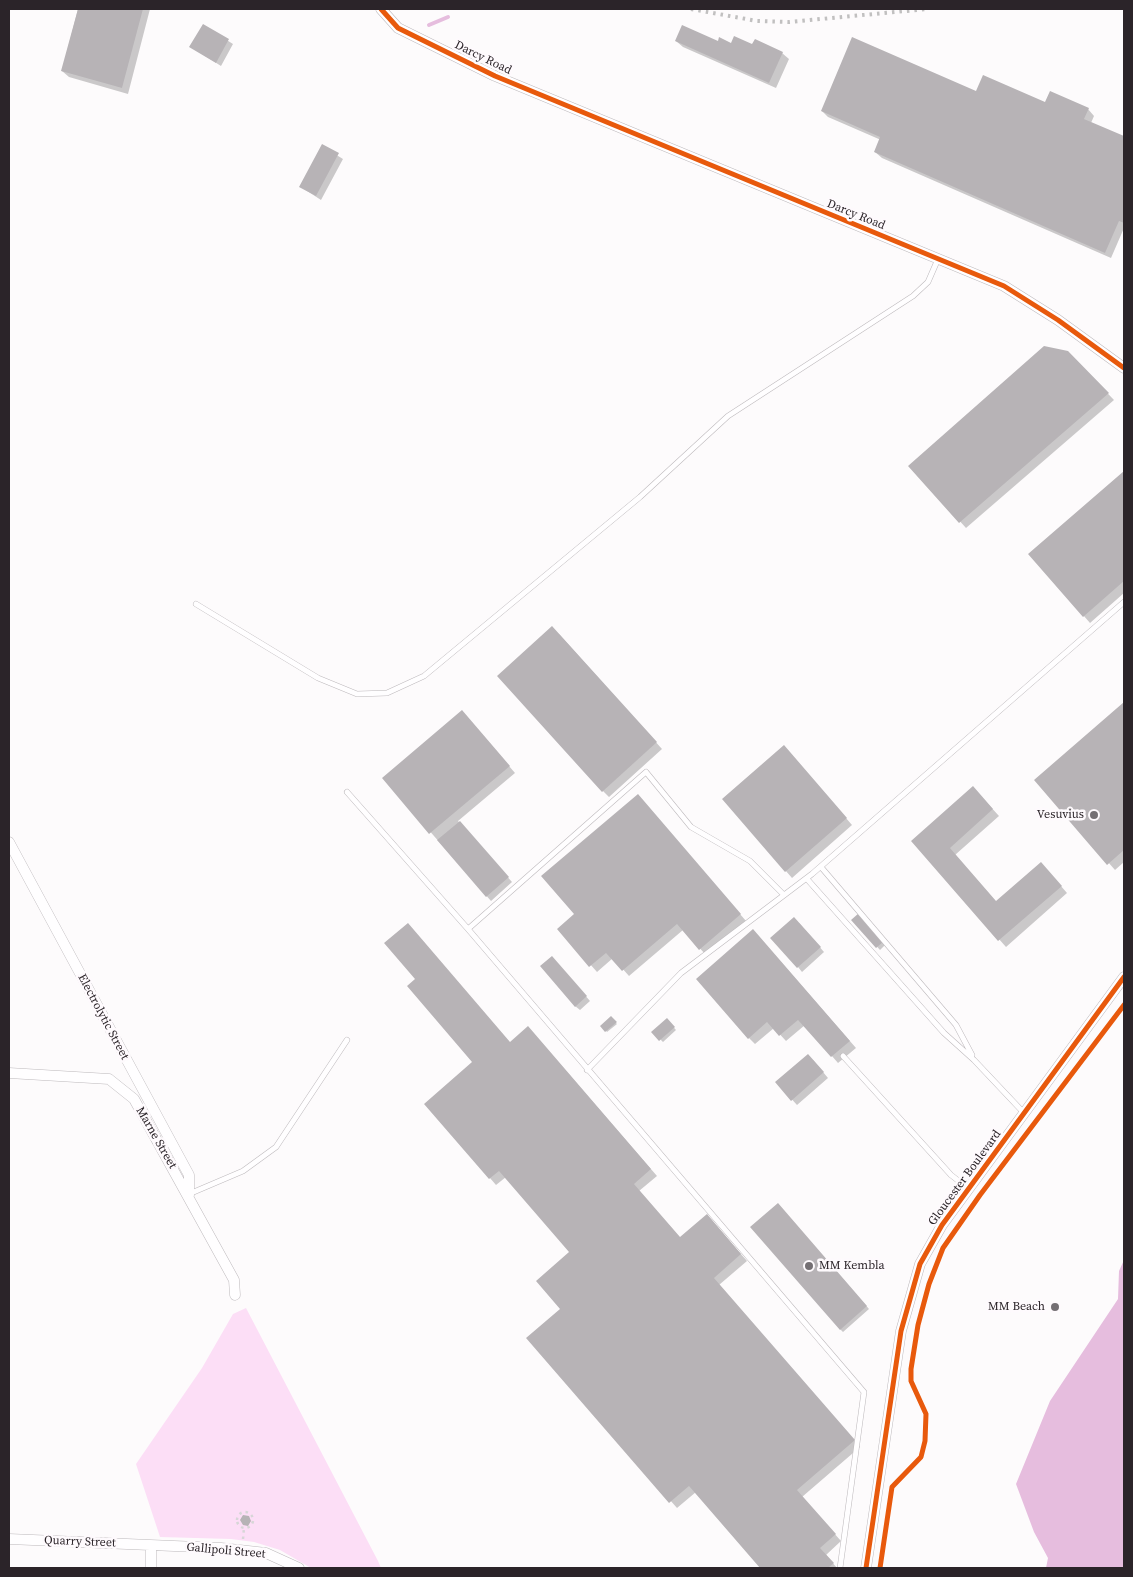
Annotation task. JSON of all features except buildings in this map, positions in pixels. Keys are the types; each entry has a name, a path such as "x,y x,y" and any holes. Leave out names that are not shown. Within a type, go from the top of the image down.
{"street":[{"name":"Darcy Road","path":"381,9 398,28 495,76 1004,286 1058,320 1124,368"},
{"name":"Electrolytic Street","path":"9,842 189,1176 189,1195"},
{"name":"Gloucester Boulevard","path":"866,1568 901,1331 920,1264 930,1244 969,1189 1124,977"},
{"name":"Marne Street","path":"9,1073 108,1079 134,1099 189,1195 234,1280 235,1295"},
{"name":"Quarry Street","path":"9,1539 151,1546"},
{"path":"151,1546 151,1568"},
{"name":"Gallipoli Street","path":"151,1546 221,1548 266,1553 298,1568"}],"lane":[{"path":"196,604 318,678 357,694 387,693 424,676 640,498 728,416 913,296 928,282 938,259"},
{"path":"587,1070 681,973 807,879 1124,602"},
{"path":"468,929 646,772 691,827 750,861 784,895"},
{"path":"348,792 468,929 864,1392 840,1568"},
{"path":"821,867 956,1024 974,1060"},
{"path":"807,879 944,1033 974,1060 1024,1113"},
{"path":"189,1195 243,1172 276,1147 347,1040"},
{"path":"843,1056 951,1175 969,1189"}],"path":[{"path":"242,1513 250,1514 253,1518 251,1525 247,1528 240,1526 237,1521 242,1513"}],"shaded area":[{"path":"1124,1260 1124,1568 1046,1568 1048,1558 1034,1532 1016,1484 1050,1401 1118,1299 1119,1271"},
{"path":"246,1308 381,1568 311,1568 280,1550 254,1542 231,1539 160,1537 136,1464 202,1368 233,1314"}],"waterway":[{"path":"429,25 448,17"}],"railway":[{"path":"691,9 757,21 789,22 927,9"}],"cycle path":[{"path":"381,9 398,28 495,76 1004,286 1058,320 1124,368"},
{"path":"866,1568 901,1331 920,1264 942,1225 1124,977"},
{"path":"880,1568 892,1487 921,1457 925,1441 926,1414 911,1381 911,1369 918,1325 929,1284 943,1248 980,1195 1124,1005"}],"place":[{"name":"Vesuvius","path":"1094,815"},
{"name":"MM Kembla","path":"809,1266"},
{"name":"MM Beach","path":"1055,1307"}]}
